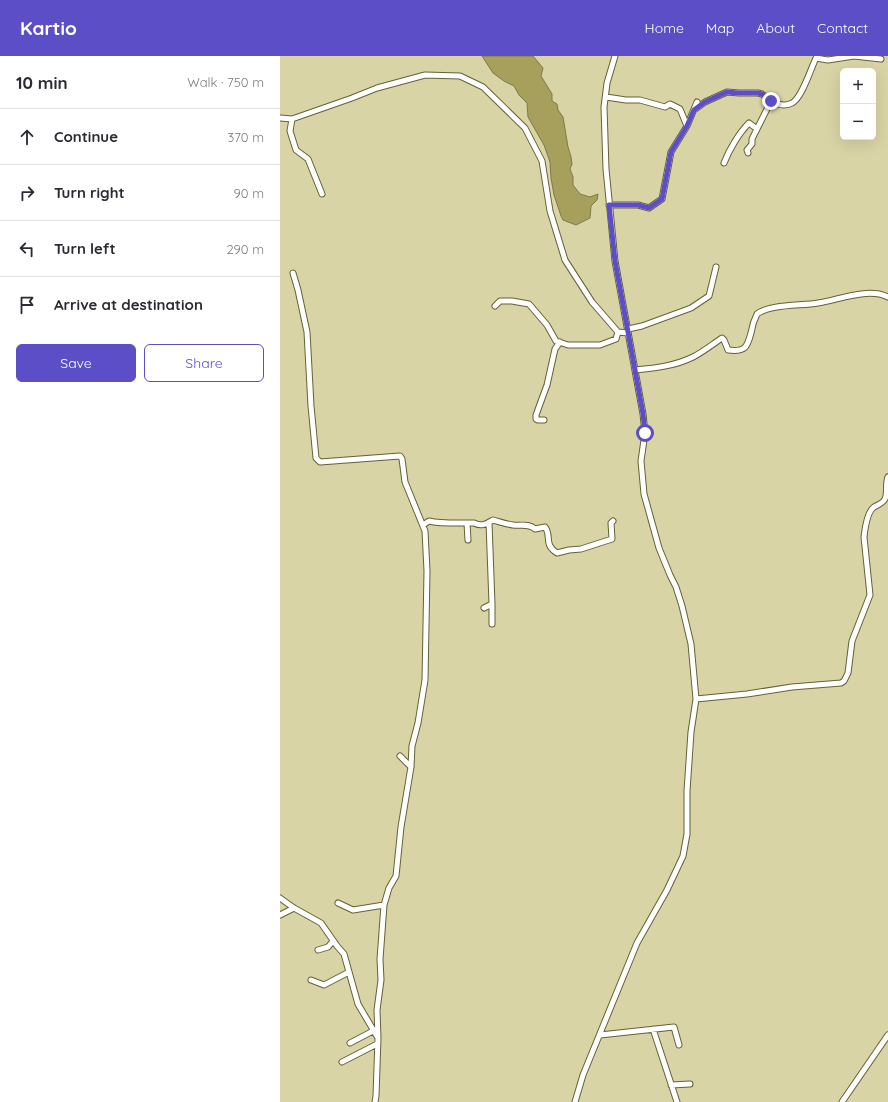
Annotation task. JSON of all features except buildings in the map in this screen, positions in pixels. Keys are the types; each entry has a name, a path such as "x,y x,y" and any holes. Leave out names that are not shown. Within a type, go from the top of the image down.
{"street":[{"path":"575,1102 583,1075 637,943 667,890 683,856 687,834 687,791 691,732 696,699 691,644 687,625 676,587 659,548 644,494 641,461 645,433 643,414 615,261 606,161 604,107 607,83 615,56"},
{"path":"694,110 705,102 727,92 758,93 762,94 770,102 783,105 792,104 798,99 816,58 828,60 854,56 882,59"},
{"path":"280,118 292,119 377,88 425,75 460,76 483,87 525,128 542,161 550,211 565,260 592,302 618,332"},
{"path":"606,97 626,100 640,100 665,107 670,104 680,109 687,126"},
{"path":"609,205 638,205 649,208 662,199 671,152 687,126 697,102"},
{"path":"748,153 747,150 752,144 752,139 770,102"},
{"path":"292,119 290,131 296,150 308,159 322,194"},
{"path":"724,163 749,123 757,128"},
{"path":"618,332 628,331 691,308 709,296 716,267"},
{"path":"293,273 307,332 311,406 316,458 320,462 400,456 402,459 405,482 425,531 427,571 425,680 418,723 412,746 411,768 401,828 396,876 389,888 384,905 380,959 381,980 377,1010 378,1038 375,1102"},
{"path":"635,370 662,368 679,363 693,357 722,338 728,350 735,351 742,349 748,344 757,314 767,309 818,303 857,295 875,294 888,297"},
{"path":"495,306 500,301 512,301 529,304 547,325 556,341 568,345 600,345 616,339 618,332"},
{"path":"544,420 536,419 536,415 547,385 555,349 560,342"},
{"path":"696,699 844,681 848,673 852,641 870,595 864,537 865,529 870,511 885,499 886,481 888,477"},
{"path":"423,525 429,521 438,524 444,522 474,522 483,526 493,520 515,525 529,525 536,529 544,527 547,529 548,543 557,553 612,539 613,521"},
{"path":"468,523 468,540"},
{"path":"489,523 492,578 492,624"},
{"path":"484,608 492,604"},
{"path":"400,756 411,768"},
{"path":"280,898 294,908 321,923 344,954 358,1004 378,1038"},
{"path":"338,903 353,910 384,905"},
{"path":"280,915 294,908"},
{"path":"318,950 328,947 333,941"},
{"path":"311,980 324,985 349,972"},
{"path":"600,1035 674,1027 679,1045"},
{"path":"654,1029 677,1102"},
{"path":"350,1043 373,1031"},
{"path":"842,1102 888,1035"},
{"path":"342,1062 377,1044"},
{"path":"671,1085 690,1084"}],"shaded area":[{"path":"482,56 533,56 543,68 541,76 552,94 552,101 557,104 558,110 563,117 571,157 572,164 570,169 573,177 573,185 580,194 590,197 598,194 597,200 591,206 590,218 576,225 563,220 554,195 550,162 544,145 528,117 527,103 519,95 514,86 493,73"}],"route":[{"path":"645,433 643,414 615,261 609,205 638,205 649,208 662,199 671,152 687,126 694,110 705,102 727,92 758,93 762,94 771,101"}]}
